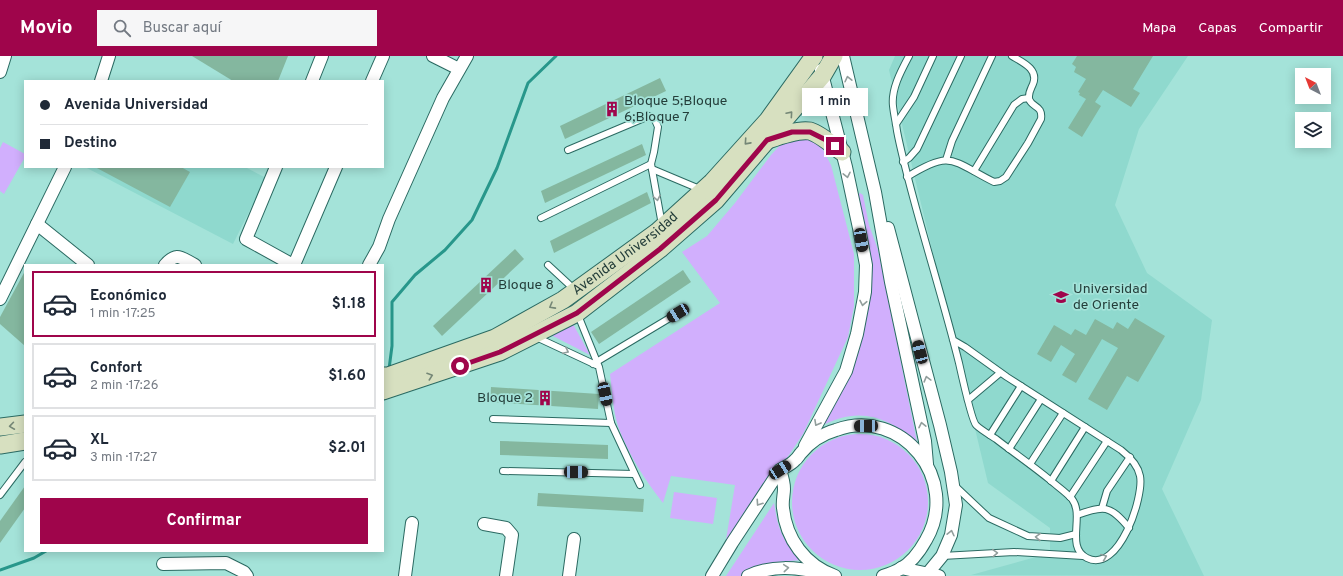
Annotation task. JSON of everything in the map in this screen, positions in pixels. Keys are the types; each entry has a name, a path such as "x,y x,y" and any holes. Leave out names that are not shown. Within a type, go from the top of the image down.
{"street":[{"path":"0,72 5,56"},
{"path":"101,80 109,56"},
{"path":"312,80 322,56"},
{"path":"372,80 383,56"},
{"path":"433,56 460,69"},
{"path":"370,264 379,248 389,219 443,98 467,56"},
{"path":"712,576 780,470 795,461 801,453 846,371 857,334 865,292 866,265 842,152 823,75 815,56"},
{"name":"Avenida Universidad","path":"384,376 388,376 495,338 563,300 663,227 712,182 768,120 815,56"},
{"name":"Avenida Universidad","path":"384,391 500,352 577,313 660,249 716,200 823,75 834,56"},
{"path":"843,56 875,192 891,282 925,441 929,468 935,485 937,498 934,523 923,546 915,556 901,568 883,576"},
{"path":"767,140 792,132 810,132 828,141 842,152"},
{"path":"0,300 65,168"},
{"path":"276,168 246,239 292,264"},
{"path":"294,264 336,168"},
{"path":"875,192 891,236 940,425 951,472 956,505 951,535 942,556 930,575 901,568"},
{"path":"37,224 87,264"},
{"path":"166,264 176,256 193,264"},
{"path":"0,427 24,424"},
{"path":"801,453 812,443 830,432 851,426 866,426 880,428 893,433 906,441 916,450 929,468 951,472"},
{"path":"0,445 24,441"},
{"path":"780,470 784,488 782,506 785,524 792,541 803,556 817,567 834,576"},
{"path":"405,576 412,523"},
{"path":"484,524 506,528 512,535 506,576"},
{"path":"569,576 574,539"},
{"path":"162,564 226,563 244,572 247,576"},
{"path":"748,576 758,572 790,567 802,568 834,576"}],"lane":[{"path":"909,56 899,76 894,93 893,106 896,124 903,162 953,340 974,424 1030,464 1070,497 1075,506 1077,547 1083,556"},
{"path":"896,124 914,97 933,56"},
{"path":"903,162 917,149 961,56"},
{"path":"946,160 952,141 992,56"},
{"path":"907,177 935,162 946,160 959,162 994,182 1000,181 1006,177 1028,143 1041,119 1040,110 1030,102 1029,98 1034,74 1028,66 1012,56"},
{"path":"974,171 1014,104 1022,99 1029,98"},
{"path":"568,150 649,116 654,120 658,127 652,166 663,227"},
{"path":"652,166 703,190"},
{"path":"541,218 652,166"},
{"path":"548,265 576,291"},
{"path":"577,313 597,364 611,424 640,485"},
{"path":"597,364 678,313"},
{"path":"533,335 597,364"},
{"path":"942,556 1014,552 1083,556 1091,560 1097,560 1108,556 1122,542 1129,528 1141,487 1139,471 1130,457 1000,373 953,340"},
{"path":"968,400 1000,373"},
{"path":"990,435 1021,386"},
{"path":"1009,449 1041,399"},
{"path":"1030,464 1062,413"},
{"path":"493,419 611,424"},
{"path":"1050,481 1085,427"},
{"path":"1070,497 1107,441"},
{"path":"1102,508 1107,491 1130,457"},
{"path":"0,495 24,463"},
{"path":"503,471 634,474"},
{"path":"953,484 989,518 1028,536 1060,538 1076,534"},
{"path":"1076,515 1094,509 1102,508 1111,510 1116,513 1129,528"}],"shaded area":[{"name":"Universidad de Oriente","path":"895,56 1188,56 1139,129 1115,205 1147,273 1212,320 1201,400 1162,489 1204,576 971,575 1050,553 1050,528 988,483 889,70"},
{"path":"808,137 822,148 831,165 854,254 854,306 848,337 803,434 724,552 735,485 671,476 663,503 638,466 622,436 615,414 610,374 720,303 682,252 707,236 735,203 771,155 784,141"},
{"path":"3,142 24,153 24,159 4,194 0,191 0,148"},
{"path":"87,168 247,168 266,178 233,244"},
{"path":"860,193 863,195 869,225 878,250 917,442 894,425 871,416 859,415 846,417 819,427 856,357 866,319 869,289 856,196"},
{"path":"573,324 590,355 551,335"},
{"path":"860,434 886,439 908,454 923,476 928,502 923,528 908,550 886,565 860,570 834,565 812,550 797,528 792,502 797,476 812,454 834,439"},
{"path":"674,492 717,498 713,524 670,518"},
{"path":"774,503 777,520 782,534 790,547 802,560 776,562 760,568 746,576 726,576"}],"building":[{"path":"192,56 288,56 278,80 231,80"},
{"path":"1077,56 1153,56 1133,89 1140,93 1131,107 1103,90 1095,102 1101,106 1082,137 1068,128 1086,99 1079,95 1080,93 1078,92 1086,79 1074,72 1076,67 1072,64"},
{"name":"Bloque 5;Bloque 6;Bloque 7","path":"660,78 666,91 565,139 560,126"},
{"name":"Bloque 5;Bloque 6;Bloque 7","path":"642,144 646,155 545,203 541,191"},
{"path":"97,168 183,168 190,172 170,207"},
{"path":"647,192 651,203 554,253 550,241"},
{"name":"Bloque 8","path":"515,249 524,259 442,336 433,326"},
{"path":"683,270 691,282 599,344 591,332"},
{"path":"24,273 24,345 0,324 0,317"},
{"path":"1135,318 1165,336 1138,382 1127,376 1107,410 1088,399 1118,348 1102,339 1076,383 1062,375 1075,354 1061,345 1051,362 1037,354 1054,325 1071,335 1075,329 1086,335 1095,319 1113,329 1117,322 1128,329"},
{"name":"Bloque 2","path":"491,387 599,394 598,409 490,402"},
{"path":"500,441 608,445 608,459 500,455"},
{"path":"24,487 24,509 0,543 0,521"},
{"path":"538,493 644,499 643,512 537,506"}],"waterway":[{"path":"389,369 392,346 392,302 415,275 445,250 472,220 497,168 528,83 556,56"},
{"path":"0,570 34,558 44,552"}],"place":[{"name":"Bloque 5;Bloque 6;Bloque 7","path":"612,109"},
{"name":"Bloque 8","path":"486,285"},
{"name":"Universidad de Oriente","path":"1061,297"},
{"name":"Bloque 2","path":"545,398"}],"route":[{"path":"460,366 500,352 577,313 660,249 716,200 767,140 792,132 810,132 835,146"}]}
